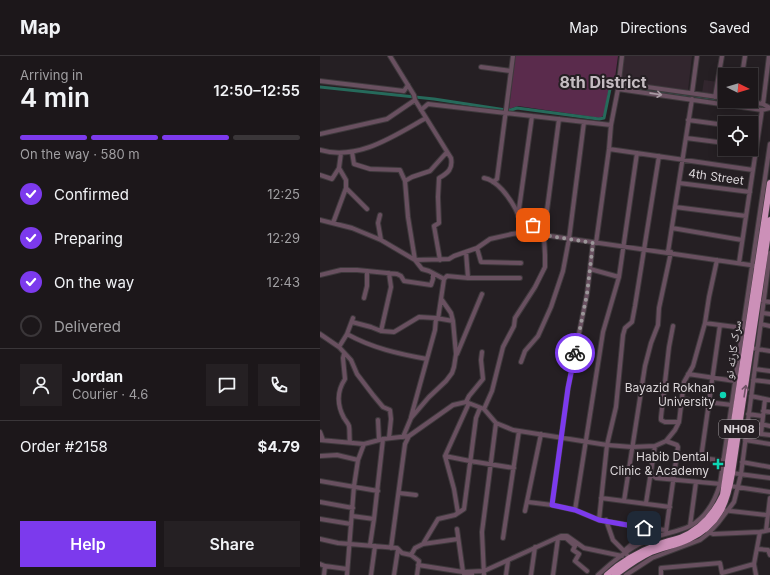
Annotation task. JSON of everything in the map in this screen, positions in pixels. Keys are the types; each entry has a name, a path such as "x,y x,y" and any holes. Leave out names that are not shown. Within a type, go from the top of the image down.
{"highway":[{"name":"سرک کارته نو","path":"610,575 651,552 707,531 725,510 728,497 725,485 732,473 728,461 754,349 770,183"},
{"name":"سرک کارته نو","path":"610,575 625,555 682,537 704,523 716,510 723,495 770,220"}],"street":[{"path":"390,56 451,158 451,168 449,172 440,178 438,197 439,222 434,226 440,260"},
{"path":"494,182 497,179 512,56"},
{"path":"552,505 568,388 587,294 622,56"},
{"path":"692,93 697,56"},
{"path":"619,83 716,97 722,56"},
{"path":"743,68 745,56"},
{"path":"763,104 769,56"},
{"path":"481,67 511,71"},
{"path":"320,80 404,92 408,85"},
{"path":"618,89 762,110 770,108"},
{"path":"320,134 388,119 414,98"},
{"path":"624,501 645,366 651,343 658,325 659,308 670,252 675,207 692,99"},
{"path":"758,103 770,108"},
{"path":"421,110 428,104 505,110 532,116 611,125"},
{"path":"758,135 762,110"},
{"path":"518,216 532,116"},
{"path":"320,150 330,153 352,152 384,142 426,118"},
{"path":"424,544 438,519 455,515 464,509 476,418 492,391 503,347 514,326 515,318 535,287 544,267 544,235 559,119"},
{"path":"688,120 718,123"},
{"path":"521,362 525,352 538,336 552,307 563,271 569,239 584,122"},
{"path":"686,138 718,142"},
{"path":"678,455 728,461 732,405 744,328 762,264 770,144"},
{"path":"609,149 753,170"},
{"path":"352,152 354,164 370,169 400,170 405,181 408,217 415,260"},
{"path":"405,181 430,171 447,152"},
{"path":"575,510 603,332 619,277 637,152"},
{"path":"320,175 332,179 339,168 341,153"},
{"path":"599,520 607,445 616,407 625,328 632,322 659,156"},
{"path":"739,263 755,156"},
{"path":"333,223 346,188 346,180 339,168"},
{"path":"484,178 494,182 511,201 518,216 524,222 533,225 544,235"},
{"name":"4th Street","path":"679,182 750,192"},
{"path":"346,188 367,209"},
{"path":"675,207 746,216"},
{"path":"380,215 378,222 381,240"},
{"path":"320,220 352,228 381,240 415,260 422,269 444,279"},
{"path":"672,228 742,240"},
{"path":"415,260 449,259 477,248 490,239 533,231 544,235 594,243 670,252 739,263 762,264"},
{"path":"477,248 481,262 521,263"},
{"path":"466,252 468,278"},
{"path":"762,264 770,253"},
{"path":"320,432 322,440 364,444 381,439 409,436 453,405 467,403 482,408 496,423 519,431 607,445 632,447 656,446 666,441 675,430 679,422 684,382 693,366 705,323 717,260"},
{"path":"725,510 734,502 741,474 755,369 754,349 761,324 763,301 768,276 762,264"},
{"path":"590,269 619,277"},
{"path":"320,274 345,270 389,273 398,274 404,281 431,285 433,273"},
{"path":"364,298 367,286 367,271"},
{"path":"381,331 391,287 389,273"},
{"path":"444,279 449,276 468,278 520,278"},
{"path":"403,437 411,418 435,330 442,300 444,279"},
{"path":"765,289 770,290"},
{"path":"411,418 452,373 456,354 482,294"},
{"path":"442,300 451,313 456,354"},
{"path":"763,301 770,302"},
{"path":"763,313 770,314"},
{"path":"339,347 353,320 381,331 394,332 419,318 437,318 453,321"},
{"path":"705,323 744,328"},
{"path":"761,324 770,326"},
{"path":"701,458 720,325"},
{"path":"673,326 669,347 661,420 666,422 679,422"},
{"path":"320,334 339,347 351,360 357,374 373,395 383,407 390,410 391,419 389,438"},
{"path":"347,334 359,341 377,348 403,355 427,359"},
{"path":"754,349 770,351"},
{"path":"458,513 454,489 445,456 469,396 483,379 481,360 482,352"},
{"path":"344,354 345,379 339,396 339,404 344,418 349,425 350,442"},
{"path":"755,369 770,371"},
{"path":"688,374 735,381"},
{"path":"753,380 770,382"},
{"path":"751,396 770,400"},
{"path":"765,398 760,427 761,434 770,435"},
{"path":"682,399 732,405"},
{"path":"748,414 770,412"},
{"path":"370,546 378,491 381,439 378,420"},
{"path":"484,573 482,532 492,464 496,423"},
{"path":"747,427 770,426"},
{"path":"503,538 519,431"},
{"path":"525,511 528,502 530,481 541,434"},
{"path":"391,548 405,444 409,436"},
{"path":"745,440 770,444"},
{"path":"666,441 678,446 678,455 666,532"},
{"path":"347,575 354,486 358,460 364,444"},
{"path":"646,503 656,446"},
{"path":"320,456 337,455 358,460"},
{"path":"445,456 514,468"},
{"path":"742,462 770,467"},
{"path":"442,466 447,465"},
{"path":"732,473 770,478"},
{"path":"651,474 656,478 725,485 770,492"},
{"path":"320,481 378,491"},
{"path":"690,526 696,482"},
{"path":"598,575 644,541 666,532 690,526 703,516 725,485"},
{"path":"399,493 416,495"},
{"path":"601,498 670,507"},
{"path":"626,575 652,558 700,540 707,531 713,534 768,531 767,516 770,498"},
{"path":"320,502 352,508"},
{"path":"528,502 575,510 599,520 606,520 666,532"},
{"path":"725,510 767,516"},
{"path":"352,516 374,520"},
{"path":"320,518 351,524"},
{"path":"606,520 613,540 625,555"},
{"path":"625,555 640,537 644,528"},
{"path":"457,529 463,573"},
{"path":"756,575 754,564 760,532"},
{"path":"418,565 463,573 484,573 501,563 561,536 567,536 584,548 625,555"},
{"path":"558,538 566,538 575,546 573,550 579,554 575,561 587,571"},
{"path":"553,575 558,538"},
{"path":"411,555 415,548 424,544 458,539"},
{"path":"320,540 398,549 402,553 411,555 419,561 417,575"},
{"path":"371,575 375,546"},
{"path":"531,575 535,547"},
{"path":"394,575 398,549"},
{"path":"758,549 768,550 770,555"},
{"path":"506,575 508,561"},
{"path":"661,575 661,568 720,563 722,573 726,574 754,564"},
{"path":"320,564 347,569"},
{"path":"324,575 325,566"}],"shaded area":[{"path":"515,56 618,56 614,85 609,87 604,115 600,118 518,106 509,109"},
{"path":"624,56 692,56 688,90 621,81"},
{"path":"704,80 718,82 718,95 702,93"}],"waterway":[{"path":"320,87 434,99 506,110 517,108 599,119 604,118 610,89 612,86 616,86"},
{"path":"622,87 718,100"}],"way so far":[{"path":"533,225 544,233 544,235 593,243 587,294 575,353"}],"place":[{"name":"Bayazid Rokhan University","path":"723,395"},
{"name":"Habib Dental Clinic & Academy","path":"718,464"}],"district":[{"name":"8th District","path":"603,82"}],"route":[{"path":"575,353 568,388 552,505 575,510 599,520 606,520 644,528"}]}
